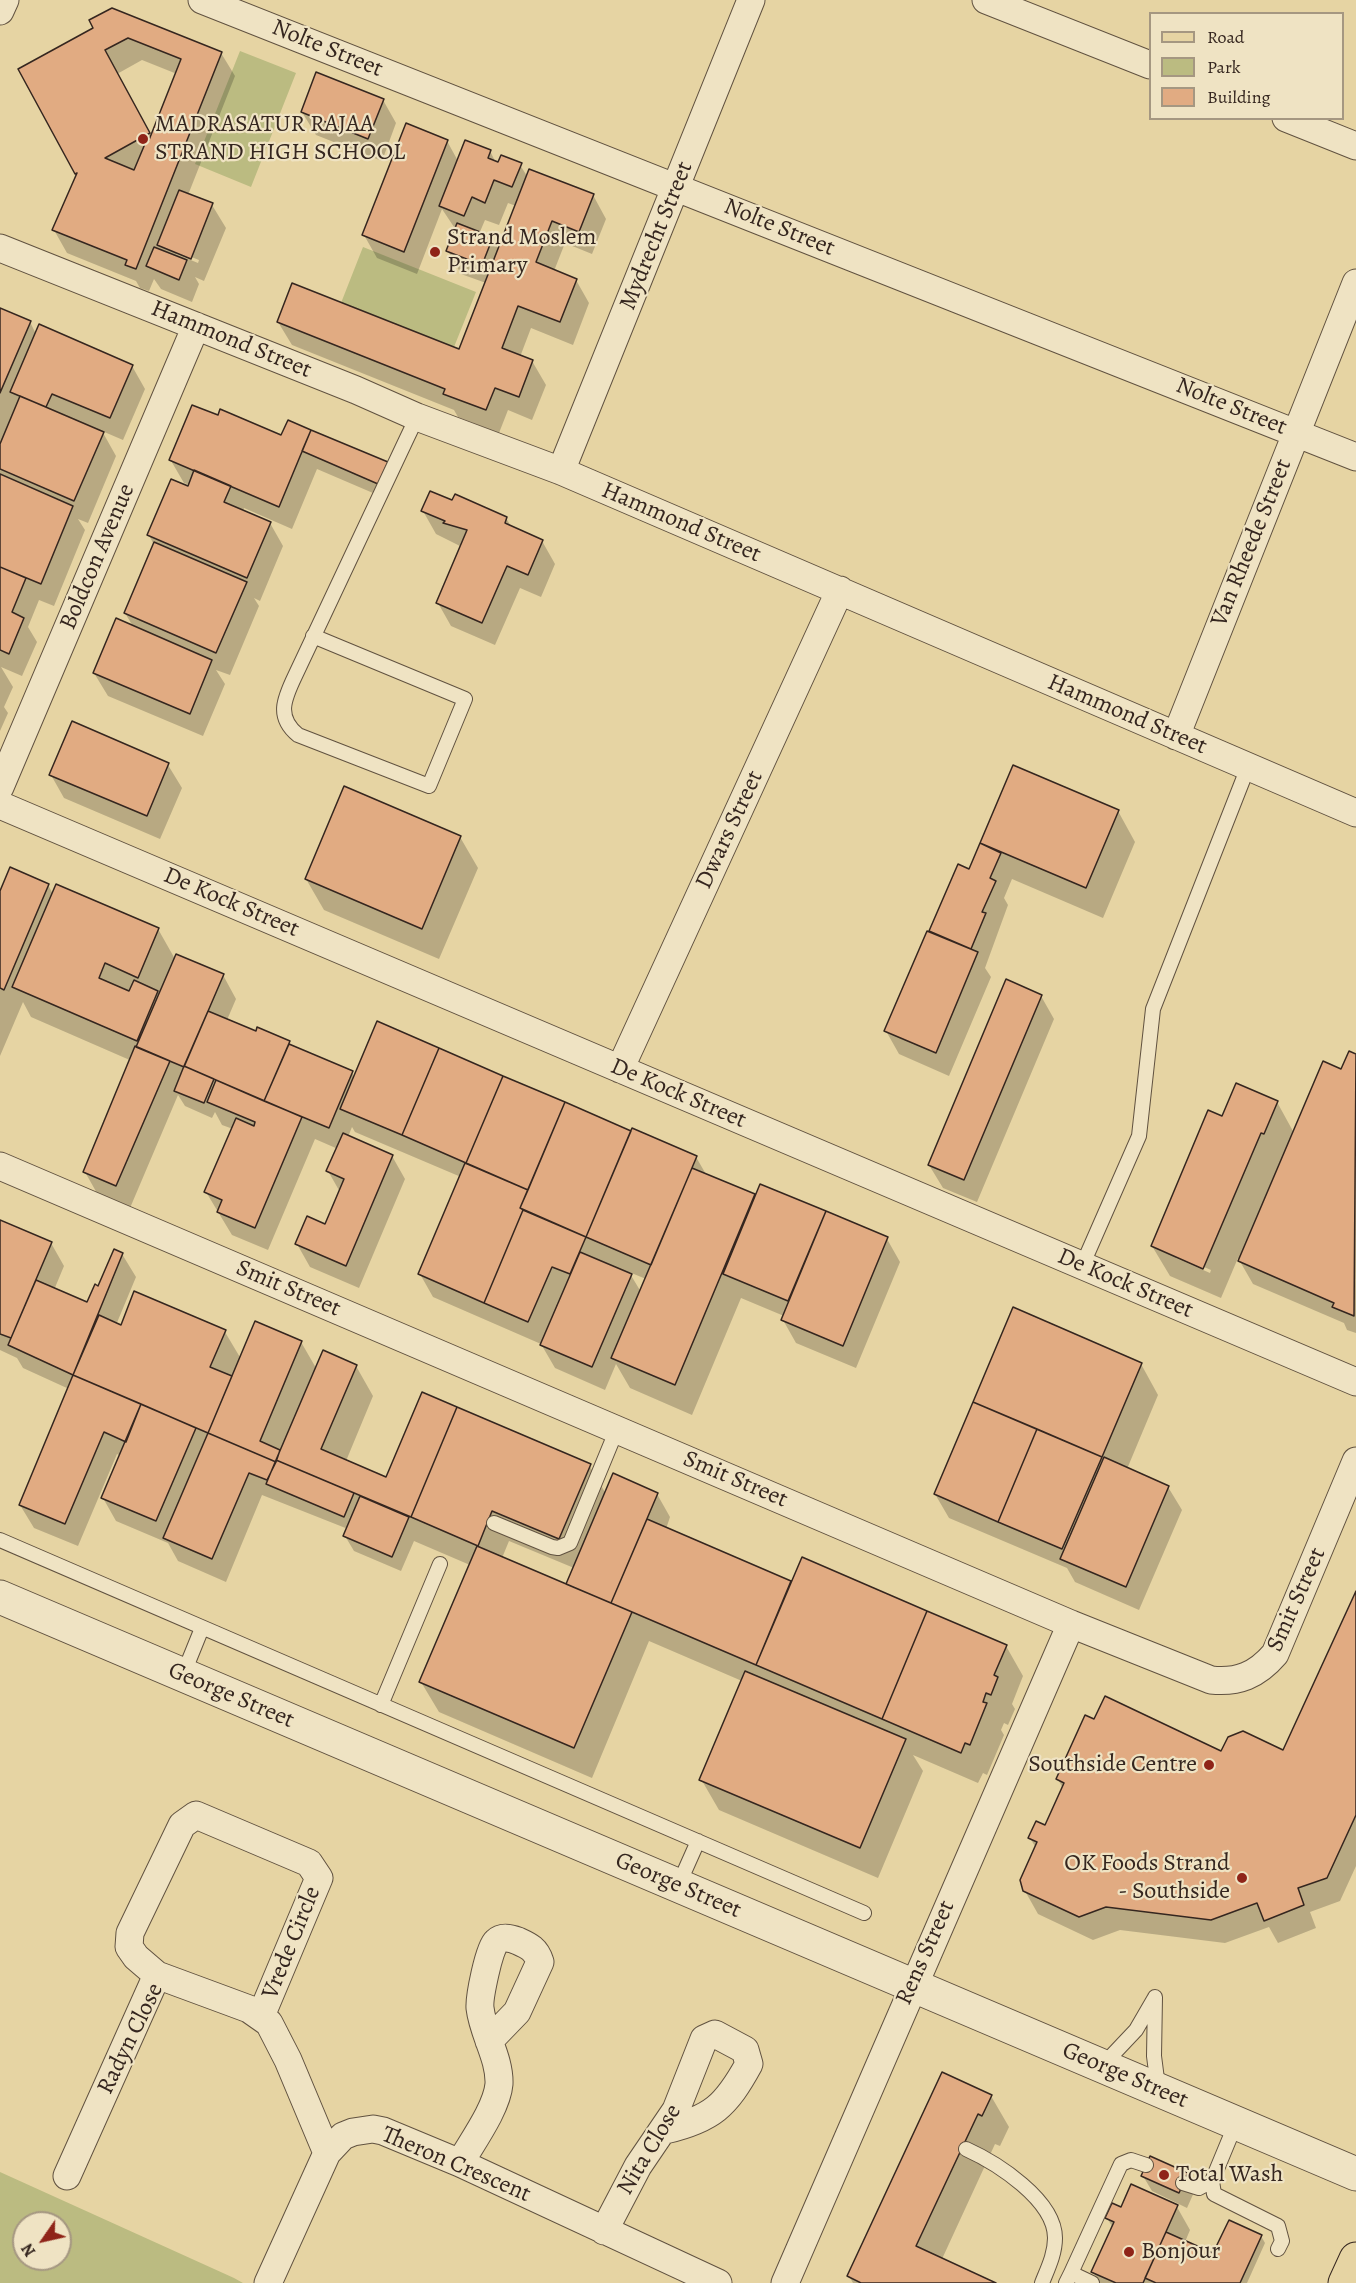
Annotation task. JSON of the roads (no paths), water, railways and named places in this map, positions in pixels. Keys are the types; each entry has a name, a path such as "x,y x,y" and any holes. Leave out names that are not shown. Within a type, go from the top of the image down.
{"main road":[{"path":"1345,2283 1356,2259"}],"street":[{"path":"0,11 5,0"},
{"name":"Nolte Street","path":"202,0 1356,457"},
{"name":"Mydrecht Street","path":"561,471 678,188 751,0"},
{"path":"986,0 1149,65"},
{"path":"1291,120 1356,146"},
{"name":"Hammond Street","path":"0,248 417,417 561,471 1356,813"},
{"name":"Van Rheede Street","path":"1176,736 1356,283"},
{"name":"Boldcon Avenue","path":"2,805 196,326"},
{"name":"Dwars Street","path":"620,1069 840,590"},
{"name":"De Kock Street","path":"2,805 1356,1382"},
{"name":"Smit Street","path":"0,1166 1071,1623 1210,1680 1232,1681 1253,1674 1275,1654 1356,1461"},
{"name":"George Street","path":"0,1597 1356,2174"},
{"name":"Rens Street","path":"785,2283 912,1985 1071,1623"},
{"name":"Vrede Circle","path":"157,1974 135,1957 129,1947 130,1933 182,1825 189,1817 201,1815 309,1863 319,1878 261,2016"},
{"path":"460,2163 494,2102 499,2086 498,2071 489,2041 480,2007 492,1946 502,1938 510,1938 532,1947 540,1962 517,2012 489,2041"},
{"name":"Radyn Close","path":"67,2176 157,1974 261,2016"},
{"path":"261,2016 277,2037 327,2153"},
{"name":"Nita Close","path":"604,2231 638,2166 665,2130 676,2110 701,2044 709,2035 720,2035 745,2050 749,2064 729,2095 713,2112 696,2123 665,2130"},
{"name":"Theron Crescent","path":"268,2283 327,2153 343,2136 373,2129 460,2163 718,2283"}],"lane":[{"path":"313,636 465,699 429,786 298,735 290,729 282,710 284,700 313,636 417,417"},
{"path":"1082,1266 1139,1136 1153,1009 1248,767"},
{"path":"494,1523 552,1547 558,1548 570,1543 617,1430"},
{"name":"George Street","path":"0,1540 864,1913"},
{"path":"381,1705 440,1564"},
{"path":"183,1675 202,1628"},
{"path":"678,1886 698,1841"},
{"path":"1102,2066 1136,2030 1155,1997 1154,2056 1158,2090"},
{"path":"1236,2123 1212,2181 1214,2194 1278,2226 1282,2241 1278,2249"},
{"path":"966,2149 1011,2176 1036,2198 1051,2218 1055,2237 1053,2257 1042,2283"},
{"path":"1092,2283 1069,2278 1121,2164 1131,2160 1146,2165"},
{"path":"1183,2183 1199,2188 1212,2181"}],"place":[{"name":"MADRASATUR RAJAA STRAND HIGH SCHOOL","path":"143,139"},
{"name":"Strand Moslem Primary","path":"435,252"},
{"name":"Southside Centre","path":"1209,1765"},
{"name":"OK Foods Strand - Southside","path":"1242,1878"},
{"name":"Total Wash","path":"1164,2175"},
{"name":"Bonjour","path":"1129,2252"}]}
